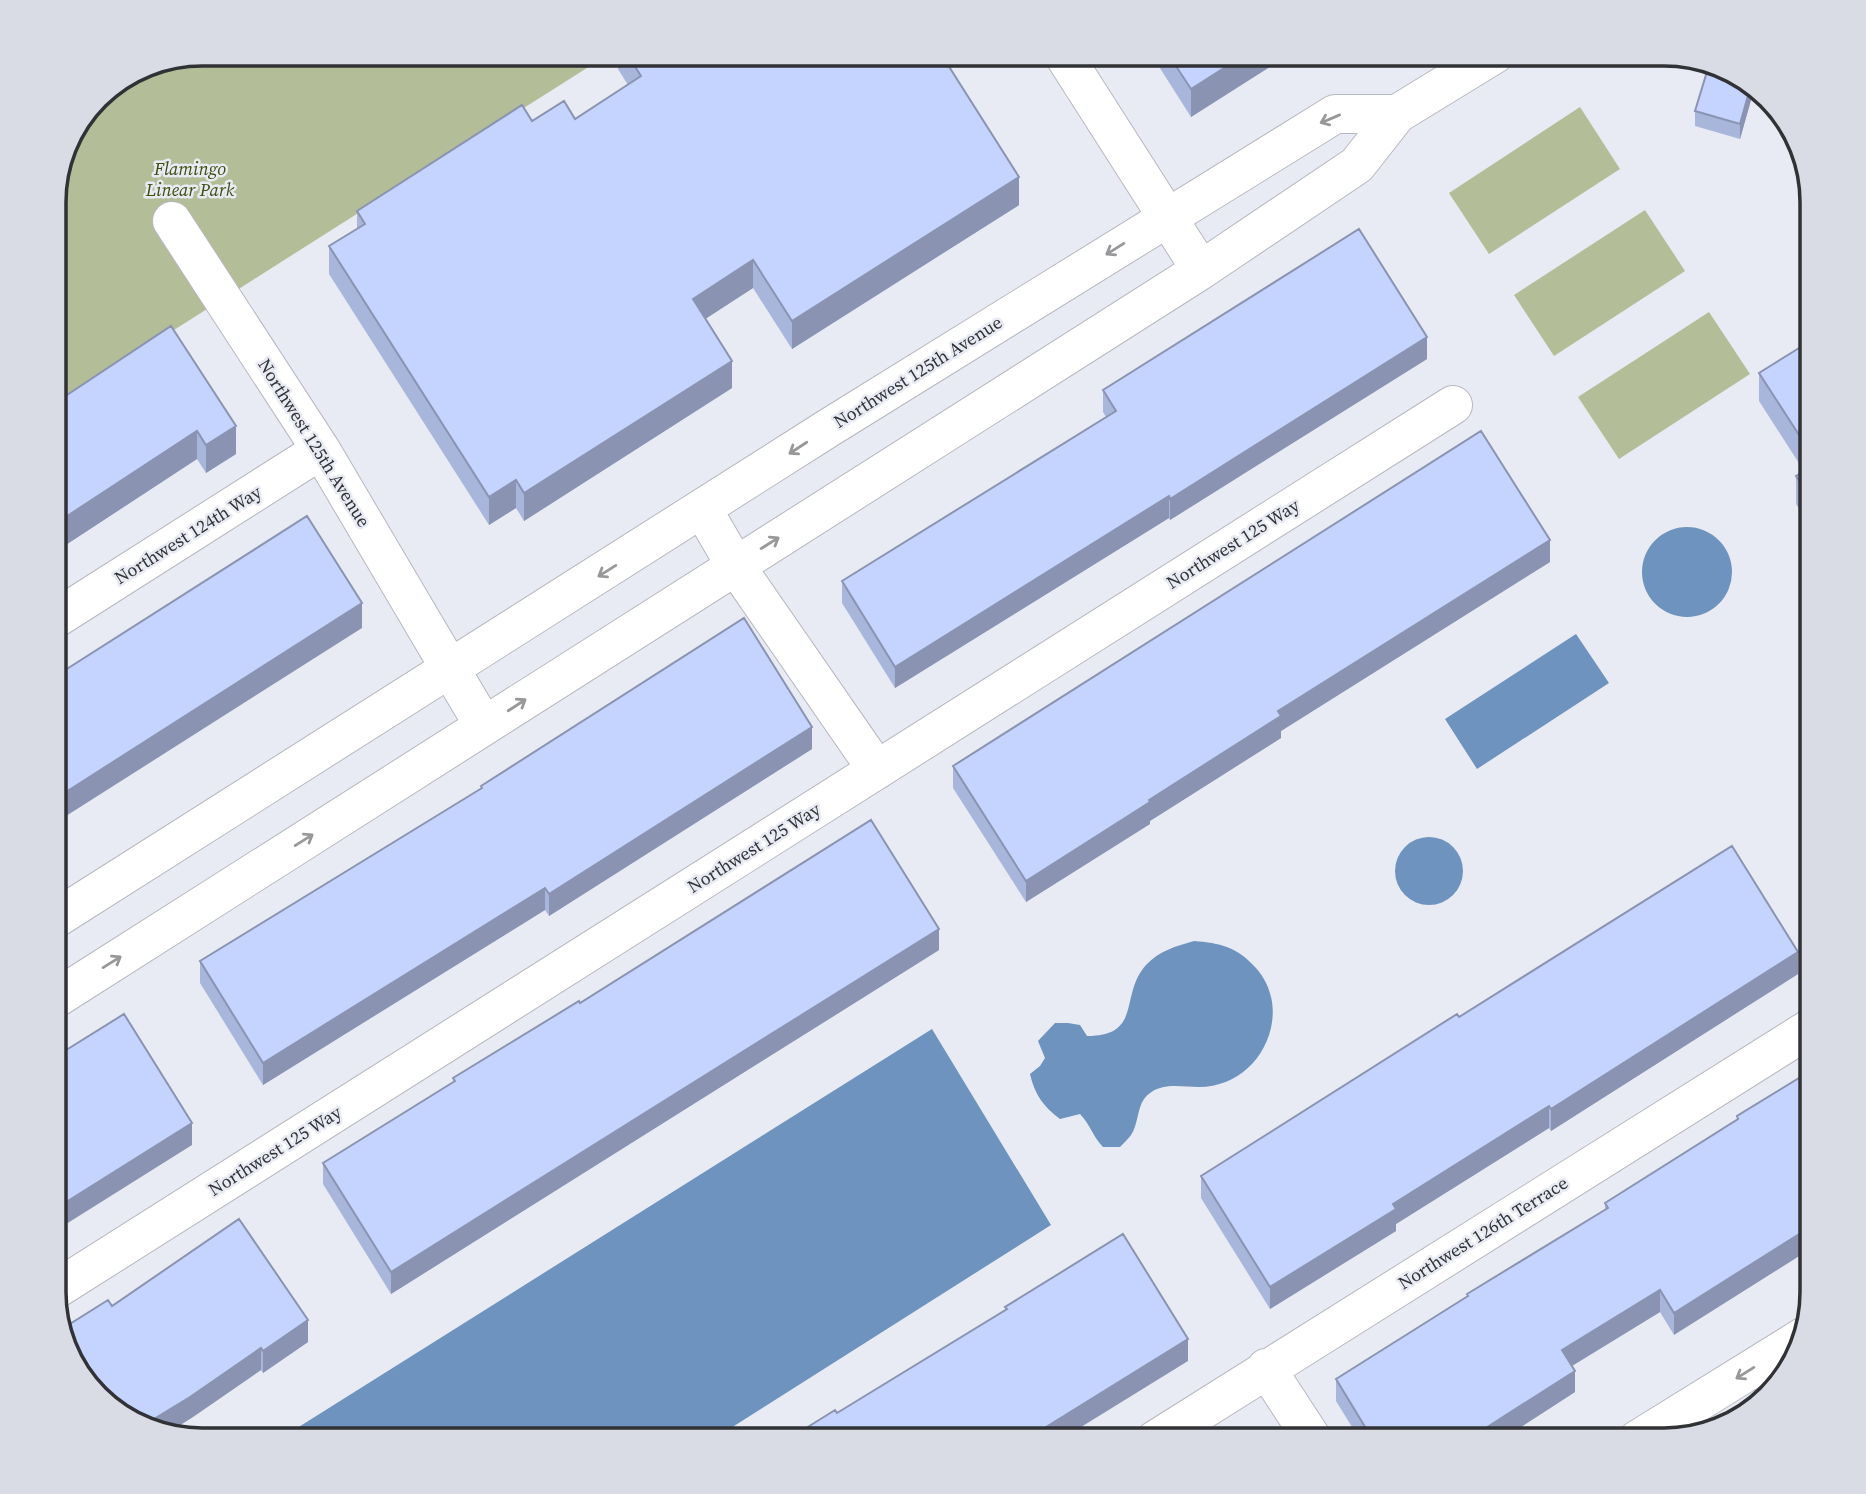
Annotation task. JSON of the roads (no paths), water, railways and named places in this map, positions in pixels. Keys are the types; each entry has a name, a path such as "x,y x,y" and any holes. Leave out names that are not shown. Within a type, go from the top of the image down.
{"street":[{"path":"1071,66 1201,270"},
{"path":"67,991 1201,270 1357,165 1397,114 1475,66"},
{"name":"Northwest 125th Avenue","path":"67,911 1167,216 1335,114 1397,114"},
{"name":"Northwest 125th Avenue","path":"172,221 321,450 484,726"},
{"name":"Northwest 125 Way","path":"67,1282 1453,405"},
{"name":"Northwest 124th Way","path":"67,611 321,450"},
{"path":"703,510 735,565 877,770"},
{"name":"Northwest 126th Terrace","path":"1174,1428 1800,1034"},
{"path":"1656,1428 1787,1347"},
{"path":"1266,1368 1305,1428"}],"water":[{"path":"1687,527 1704,530 1719,540 1729,555 1732,572 1729,589 1719,604 1704,614 1687,617 1670,614 1655,604 1645,589 1642,572 1645,555 1655,540 1670,530"},
{"path":"1576,634 1609,683 1477,769 1445,719"},
{"path":"1429,837 1442,840 1453,847 1460,858 1463,871 1460,884 1453,895 1442,902 1429,905 1416,902 1405,895 1398,884 1395,871 1398,858 1405,847 1416,840"},
{"path":"1194,941 1212,943 1235,951 1248,960 1264,979 1270,993 1273,1015 1264,1047 1248,1068 1226,1082 1213,1086 1163,1087 1150,1093 1142,1103 1129,1138 1120,1147 1103,1147 1080,1114 1060,1119 1040,1100 1030,1074 1045,1058 1038,1041 1055,1023 1080,1025 1087,1036 1105,1034 1116,1029 1123,1021 1133,989 1146,965 1174,947"},
{"path":"932,1029 1051,1225 731,1428 297,1428"}],"park label":[{"name":"Flamingo Linear Park","path":"190,179"}]}
